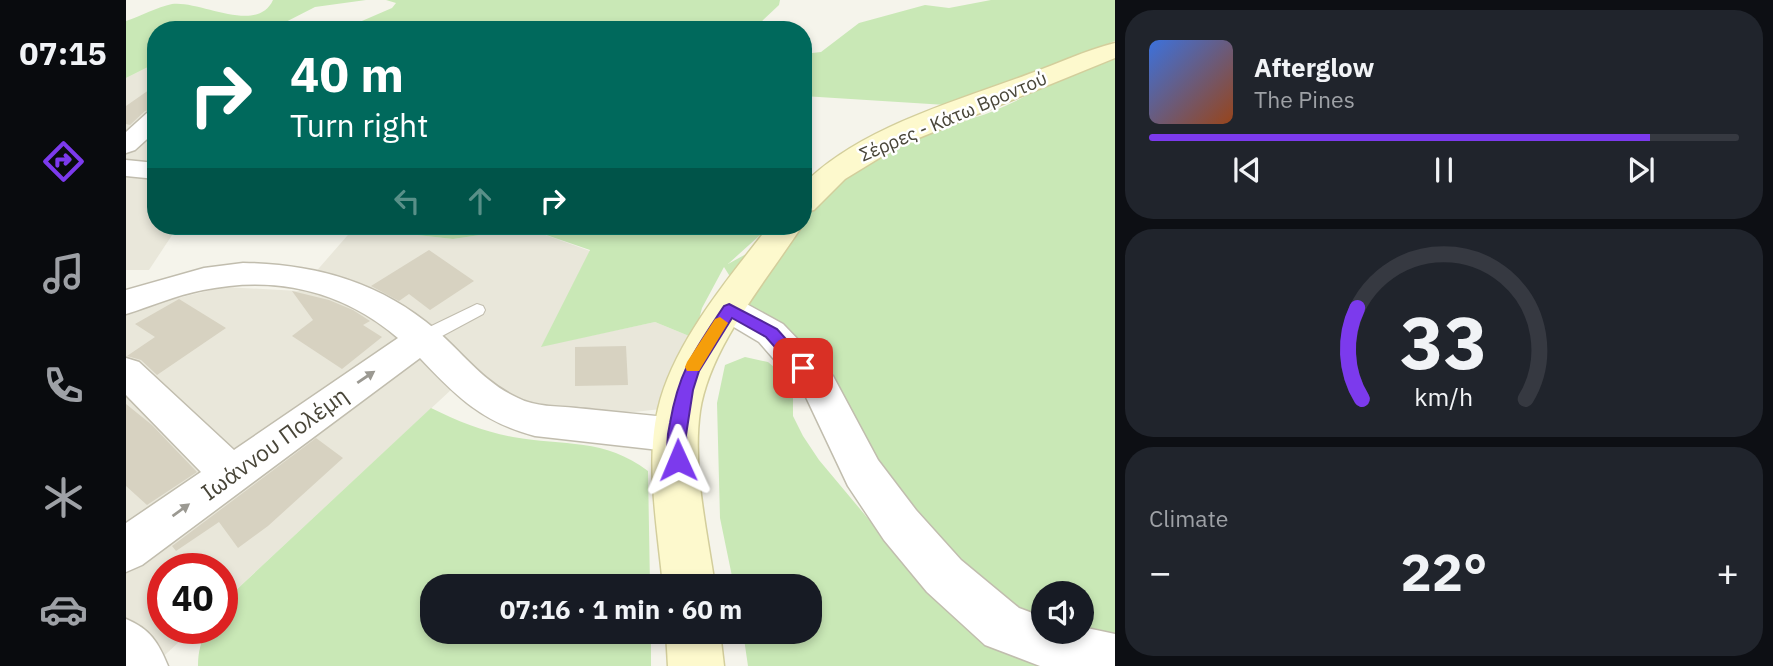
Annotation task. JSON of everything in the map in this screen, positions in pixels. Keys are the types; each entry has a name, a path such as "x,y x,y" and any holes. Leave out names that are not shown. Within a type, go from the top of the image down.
{"street":[{"name":"Σέρρες - Κάτω Βροντού","path":"812,188 845,163 878,144 970,105 1115,50"},
{"path":"126,145 147,126"},
{"path":"126,168 147,170"},
{"path":"688,574 677,435 679,410 691,370 780,235"},
{"path":"126,302 143,286 231,273 324,281 361,295 403,321 423,338 451,370 512,414 677,435"},
{"path":"729,309 771,333 820,386 863,473 900,525 944,576 1003,627 1057,647 1115,660"},
{"name":"Ιωάννου Πολέμη","path":"126,550 423,338"},
{"path":"126,372 231,474"},
{"path":"126,644 142,666"},
{"path":"694,644 696,666"}],"lane":[{"path":"423,338 477,310"}],"shaded area":[{"path":"147,68 147,235 172,235 149,270 126,270 126,78"},
{"path":"348,235 417,235 453,239 480,235 545,235 590,251 542,346 655,322 694,338 661,409 572,419 540,413 467,375 238,588 238,553 147,553 147,644 177,644 153,666 126,666 126,314 153,304 224,287 299,291"}],"green space":[{"path":"273,0 366,0 315,7 288,21 147,21 147,68 126,78 126,21 172,4 241,16 254,15 265,10"},
{"path":"386,0 780,0 779,5 762,21 362,21 392,8 396,3"},
{"path":"991,0 1115,0 1115,41 946,105 812,97 812,53 821,52 859,23 925,5 949,8"},
{"path":"1115,49 1115,666 748,666 745,644 822,644 822,574 732,574 720,518 717,403 725,365 745,357 768,362 787,378 793,397 793,416 803,436 819,460 922,583 724,267 702,308 694,338 655,322 541,347 590,250 546,235 760,235 728,264 781,235 812,235 812,210 823,197 883,154 939,127 1007,105"},
{"path":"417,235 480,235 453,239"},
{"path":"431,408 471,426 503,435 600,448 632,460 648,471 650,574 420,574 420,644 651,644 651,666 198,666 201,644 238,644 238,588"}],"building":[{"path":"147,91 147,111 130,125 126,124 126,106"},
{"path":"429,250 474,281 430,310 409,294 399,301 371,286"},
{"path":"292,291 329,300 353,310 370,321 363,325 382,337 342,369 292,336 313,320"},
{"path":"179,299 226,328 157,375 141,360 127,356 155,337 135,324"},
{"path":"626,346 628,385 575,386 575,347"},
{"path":"126,404 152,425 197,472 147,505 126,486"},
{"path":"316,438 343,458 268,526 238,548 219,522 176,551 172,546"}],"slow traffic":[{"path":"693,367 720,323"}],"route":[{"path":"678,460 679,410 684,390 691,370 729,309 771,333 803,368"}]}
